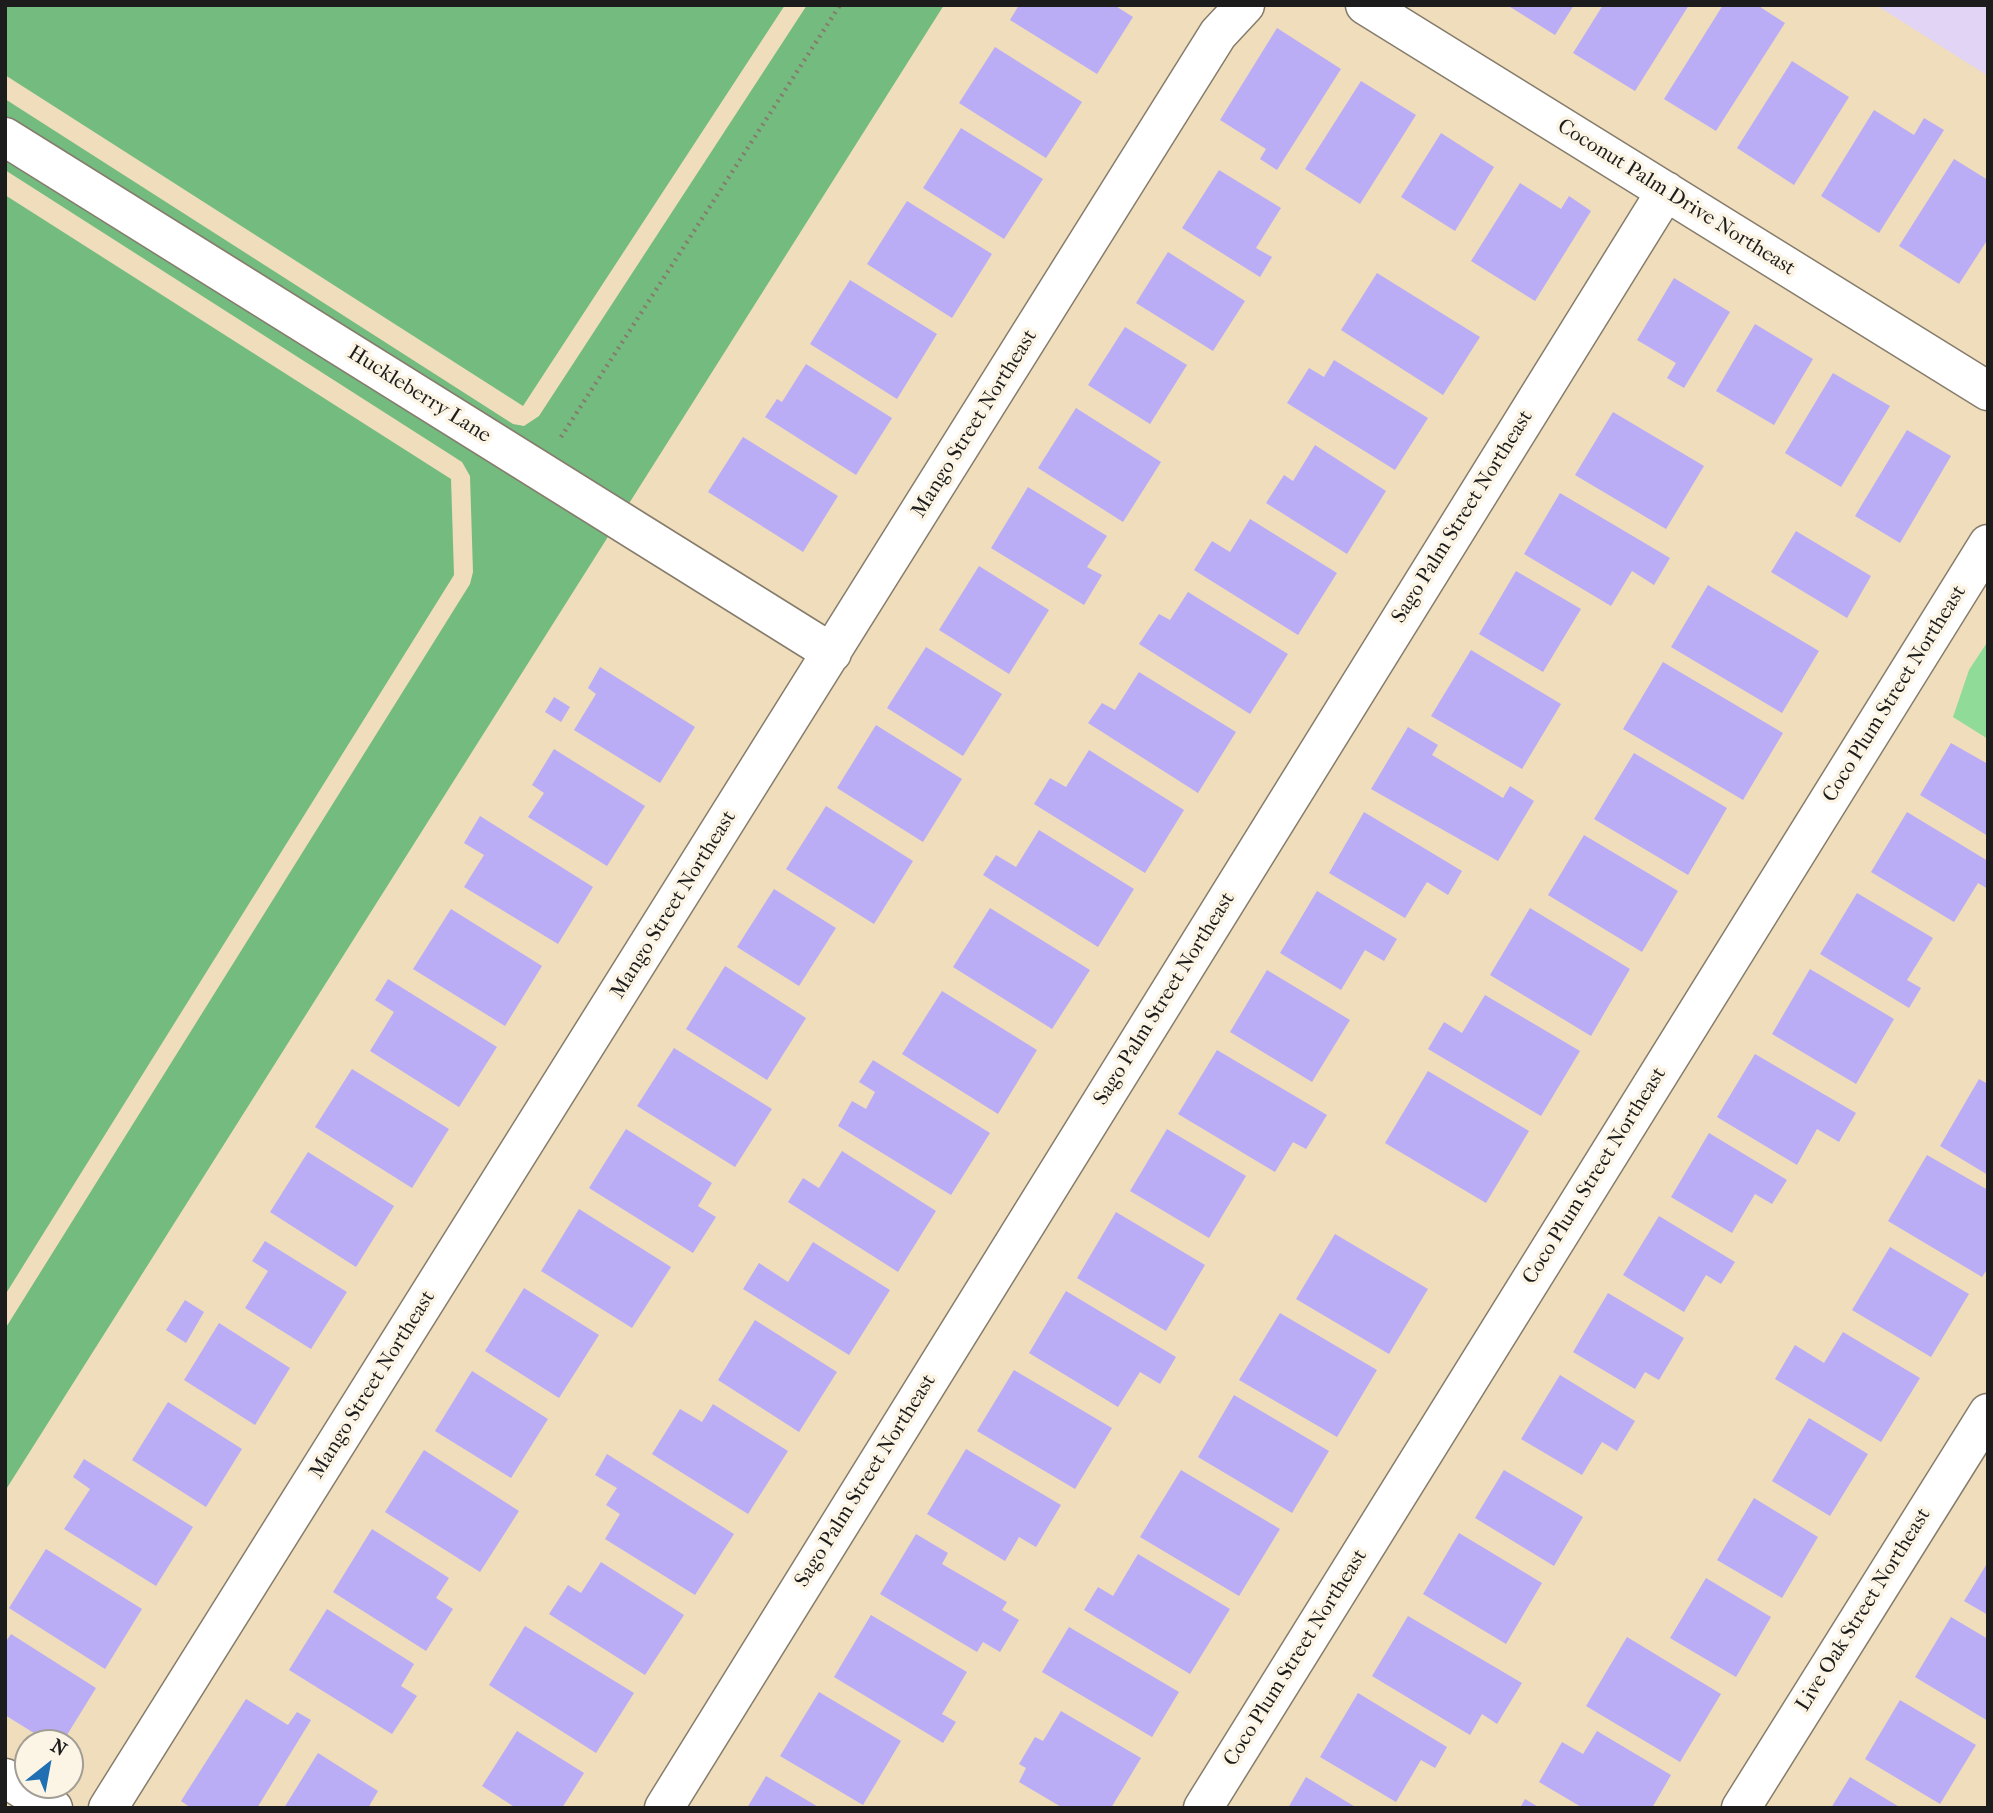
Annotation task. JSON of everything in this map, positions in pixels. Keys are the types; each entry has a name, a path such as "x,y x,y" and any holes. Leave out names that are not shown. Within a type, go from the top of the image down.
{"street":[{"name":"Mango Street Northeast","path":"108,1808 1218,34 1245,5"},
{"name":"Coconut Palm Drive Northeast","path":"1365,5 1988,391"},
{"name":"Huckleberry Lane","path":"5,136 832,653"},
{"name":"Sago Palm Street Northeast","path":"664,1808 1666,191"},
{"name":"Coco Plum Street Northeast","path":"1203,1808 1988,544"},
{"name":"Live Oak Street Northeast","path":"1741,1808 1988,1413"},
{"path":"5,1778 53,1808"}],"path":[{"path":"539,470 840,5"}],"shaded area":[{"path":"1876,5 1988,5 1988,76"}],"green space":[{"path":"5,5 785,5 523,406 5,75"},
{"path":"807,5 944,5 5,1491 5,1329 470,584 473,572 470,476 462,462 5,170 5,99 513,424 524,426 539,416"},
{"path":"5,195 451,479 454,575 5,1295"},
{"path":"1988,641 1988,739 1953,717 1969,670"}],"building":[{"path":"1019,5 1114,5 1133,17 1097,74 1010,20"},
{"path":"1507,5 1574,5 1555,35"},
{"path":"1603,5 1689,5 1635,91 1573,53"},
{"path":"1723,5 1757,5 1785,23 1716,131 1664,99"},
{"path":"1277,28 1341,69 1277,170 1260,159 1266,149 1220,120"},
{"path":"995,47 1082,102 1046,158 959,103"},
{"path":"1792,61 1849,97 1794,185 1737,148"},
{"path":"1361,81 1416,115 1360,204 1305,169"},
{"path":"1874,110 1914,135 1924,118 1944,130 1879,233 1821,196"},
{"path":"961,128 1043,179 1004,239 923,188"},
{"path":"1441,133 1494,167 1455,231 1401,197"},
{"path":"1954,159 1988,180 1988,239 1959,284 1899,246"},
{"path":"1219,170 1281,208 1256,248 1272,257 1260,277 1182,228"},
{"path":"1520,183 1561,209 1569,196 1591,211 1535,301 1471,261"},
{"path":"907,201 992,254 952,318 867,264"},
{"path":"1168,252 1245,301 1213,351 1136,303"},
{"path":"1377,273 1480,337 1443,395 1341,330"},
{"path":"1674,278 1730,312 1684,388 1667,378 1676,363 1637,340"},
{"path":"850,280 937,334 897,399 810,344"},
{"path":"1755,324 1813,359 1774,425 1716,391"},
{"path":"1125,327 1187,365 1150,424 1088,385"},
{"path":"1334,360 1428,418 1395,470 1287,403 1309,368 1324,377"},
{"path":"806,364 892,418 856,475 765,417 777,399 782,402"},
{"path":"1833,373 1890,406 1841,487 1785,453"},
{"path":"1076,408 1161,462 1123,522 1038,468"},
{"path":"1613,412 1704,466 1666,529 1575,475"},
{"path":"1907,430 1951,456 1900,543 1855,516"},
{"path":"743,437 838,496 803,552 708,492"},
{"path":"1315,445 1386,491 1347,554 1266,503 1284,475 1293,481"},
{"path":"1028,487 1107,536 1087,567 1102,575 1084,605 991,548"},
{"path":"1560,493 1670,558 1654,585 1632,571 1611,606 1524,554"},
{"path":"1250,519 1337,573 1298,635 1194,570 1212,541 1230,552"},
{"path":"1796,531 1871,576 1847,618 1771,572"},
{"path":"979,566 1049,610 1009,674 939,630"},
{"path":"1516,571 1581,609 1543,672 1479,634"},
{"path":"1708,585 1819,651 1782,713 1671,647"},
{"path":"1188,592 1288,654 1250,714 1139,644 1159,614 1170,620"},
{"path":"926,647 1002,694 963,756 887,708"},
{"path":"1471,650 1561,704 1522,769 1431,716"},
{"path":"1663,662 1783,733 1743,800 1623,729"},
{"path":"600,667 695,727 660,783 574,730 596,694 588,688"},
{"path":"1139,672 1236,732 1198,793 1088,723 1102,703 1115,710"},
{"path":"554,697 570,707 561,722 545,712"},
{"path":"876,725 962,779 923,842 837,788"},
{"path":"1408,727 1438,745 1432,755 1503,798 1510,786 1534,801 1498,861 1371,789"},
{"path":"1951,743 1988,764 1988,836 1920,795"},
{"path":"554,749 645,806 607,866 528,817 544,793 532,785"},
{"path":"1089,750 1184,810 1145,873 1034,804 1050,778 1066,787"},
{"path":"1634,753 1727,808 1688,875 1594,819"},
{"path":"826,806 913,861 874,924 786,869"},
{"path":"1364,812 1462,871 1448,895 1427,882 1405,918 1329,873"},
{"path":"1907,812 1988,861 1988,889 1978,883 1954,922 1871,872"},
{"path":"480,816 593,887 558,944 464,887 484,855 464,843"},
{"path":"1039,830 1134,889 1098,947 983,875 996,855 1016,867"},
{"path":"1584,835 1678,891 1642,952 1548,895"},
{"path":"774,889 836,928 799,986 737,947"},
{"path":"1317,891 1397,939 1384,961 1365,950 1341,990 1280,953"},
{"path":"1857,893 1933,938 1907,980 1921,988 1909,1008 1820,954"},
{"path":"990,908 1090,970 1052,1029 953,967"},
{"path":"1530,908 1630,969 1591,1036 1490,975"},
{"path":"451,909 542,966 505,1026 413,969"},
{"path":"725,966 806,1018 767,1080 686,1029"},
{"path":"1810,969 1894,1019 1856,1084 1772,1034"},
{"path":"1267,970 1350,1020 1312,1082 1230,1032"},
{"path":"388,979 497,1047 459,1107 370,1051 394,1012 375,1000"},
{"path":"942,991 1037,1050 998,1114 902,1054"},
{"path":"1485,995 1580,1051 1541,1116 1428,1049 1444,1022 1462,1033"},
{"path":"674,1048 772,1109 735,1167 637,1106"},
{"path":"1217,1050 1327,1115 1306,1149 1293,1142 1275,1172 1178,1114"},
{"path":"1755,1054 1856,1113 1839,1142 1817,1129 1797,1165 1717,1117"},
{"path":"873,1060 990,1133 951,1195 838,1126 852,1101 866,1109 875,1092 859,1082"},
{"path":"352,1069 449,1129 412,1188 315,1127"},
{"path":"1428,1071 1529,1131 1486,1203 1385,1143"},
{"path":"1979,1079 1988,1084 1988,1175 1940,1146"},
{"path":"626,1129 712,1183 698,1206 716,1217 693,1253 589,1188"},
{"path":"1167,1129 1246,1176 1209,1238 1130,1191"},
{"path":"1709,1133 1787,1180 1772,1204 1755,1194 1732,1233 1671,1197"},
{"path":"842,1151 936,1211 898,1272 788,1202 803,1178 819,1188"},
{"path":"308,1152 394,1206 356,1267 270,1212"},
{"path":"1927,1155 1988,1190 1988,1268 1982,1277 1888,1221"},
{"path":"579,1209 671,1267 632,1328 541,1271"},
{"path":"1116,1212 1205,1265 1166,1331 1077,1278"},
{"path":"1659,1216 1735,1262 1721,1284 1706,1275 1684,1312 1623,1275"},
{"path":"1335,1234 1428,1289 1389,1354 1296,1299"},
{"path":"265,1241 347,1292 311,1349 245,1308 268,1271 252,1261"},
{"path":"813,1242 890,1290 849,1355 743,1289 759,1263 788,1282"},
{"path":"1890,1247 1969,1294 1931,1357 1852,1310"},
{"path":"524,1288 599,1335 559,1398 485,1351"},
{"path":"1066,1291 1176,1357 1160,1384 1140,1372 1118,1407 1029,1353"},
{"path":"1608,1293 1684,1338 1659,1380 1645,1372 1635,1389 1573,1352"},
{"path":"185,1300 204,1312 186,1343 166,1330"},
{"path":"1280,1313 1377,1370 1337,1437 1239,1380"},
{"path":"755,1320 837,1372 799,1432 718,1380"},
{"path":"219,1323 290,1368 255,1425 184,1380"},
{"path":"1843,1332 1920,1378 1881,1442 1775,1379 1795,1345 1824,1363"},
{"path":"1014,1370 1112,1428 1075,1489 977,1431"},
{"path":"472,1371 548,1419 511,1478 435,1431"},
{"path":"1560,1375 1635,1421 1617,1451 1602,1442 1582,1475 1521,1439"},
{"path":"1234,1395 1329,1451 1292,1513 1198,1457"},
{"path":"168,1402 242,1449 206,1507 132,1460"},
{"path":"713,1404 788,1451 748,1514 652,1454 680,1409 702,1422"},
{"path":"1809,1418 1868,1454 1830,1516 1772,1481"},
{"path":"966,1449 1061,1505 1036,1547 1019,1537 1005,1561 927,1514"},
{"path":"424,1450 519,1511 480,1572 385,1512"},
{"path":"607,1454 734,1534 695,1595 605,1539 620,1514 606,1505 617,1488 595,1475"},
{"path":"84,1459 193,1527 156,1586 64,1529 90,1489 73,1477"},
{"path":"1181,1470 1280,1529 1239,1596 1140,1537"},
{"path":"1504,1470 1583,1517 1554,1566 1475,1518"},
{"path":"1754,1498 1818,1537 1782,1598 1717,1560"},
{"path":"372,1529 449,1578 436,1598 453,1609 426,1651 333,1592"},
{"path":"1459,1533 1542,1583 1506,1644 1423,1594"},
{"path":"916,1534 948,1553 942,1564 1007,1602 1002,1610 1019,1620 1000,1652 983,1642 977,1652 880,1594"},
{"path":"46,1549 142,1609 105,1669 9,1608"},
{"path":"1138,1554 1230,1609 1190,1674 1084,1610 1098,1587 1113,1596"},
{"path":"601,1562 684,1615 645,1675 549,1614 568,1585 581,1593"},
{"path":"1988,1562 1988,1615 1964,1601"},
{"path":"1706,1578 1771,1617 1736,1677 1670,1638"},
{"path":"327,1609 414,1664 401,1686 417,1696 392,1734 289,1670"},
{"path":"871,1615 967,1672 942,1714 956,1722 943,1743 834,1677"},
{"path":"1408,1616 1522,1683 1497,1724 1482,1714 1470,1735 1372,1676"},
{"path":"1951,1617 1988,1639 1988,1721 1915,1677"},
{"path":"525,1626 634,1693 596,1753 489,1685"},
{"path":"1069,1627 1179,1692 1152,1737 1042,1672"},
{"path":"11,1634 96,1688 71,1729 28,1729 5,1715 5,1643"},
{"path":"1627,1637 1721,1694 1680,1762 1586,1706"},
{"path":"819,1692 901,1741 863,1805 780,1756"},
{"path":"1358,1693 1447,1747 1435,1768 1421,1760 1396,1802 1320,1757"},
{"path":"246,1699 288,1725 297,1712 311,1720 257,1808 191,1808 181,1801"},
{"path":"1900,1700 1976,1745 1940,1804 1865,1759"},
{"path":"1061,1711 1141,1758 1111,1808 1063,1808 1019,1782 1026,1768 1019,1764 1035,1737 1043,1741"},
{"path":"517,1731 584,1773 562,1808 516,1808 482,1786"},
{"path":"1597,1731 1671,1775 1652,1808 1583,1808 1539,1782 1562,1742 1583,1754"},
{"path":"318,1753 378,1791 368,1808 284,1808"},
{"path":"766,1776 820,1808 747,1808"},
{"path":"1306,1777 1357,1808 1288,1808"},
{"path":"1850,1777 1901,1808 1831,1808"},
{"path":"1525,1799 1540,1808 1520,1808"}]}
